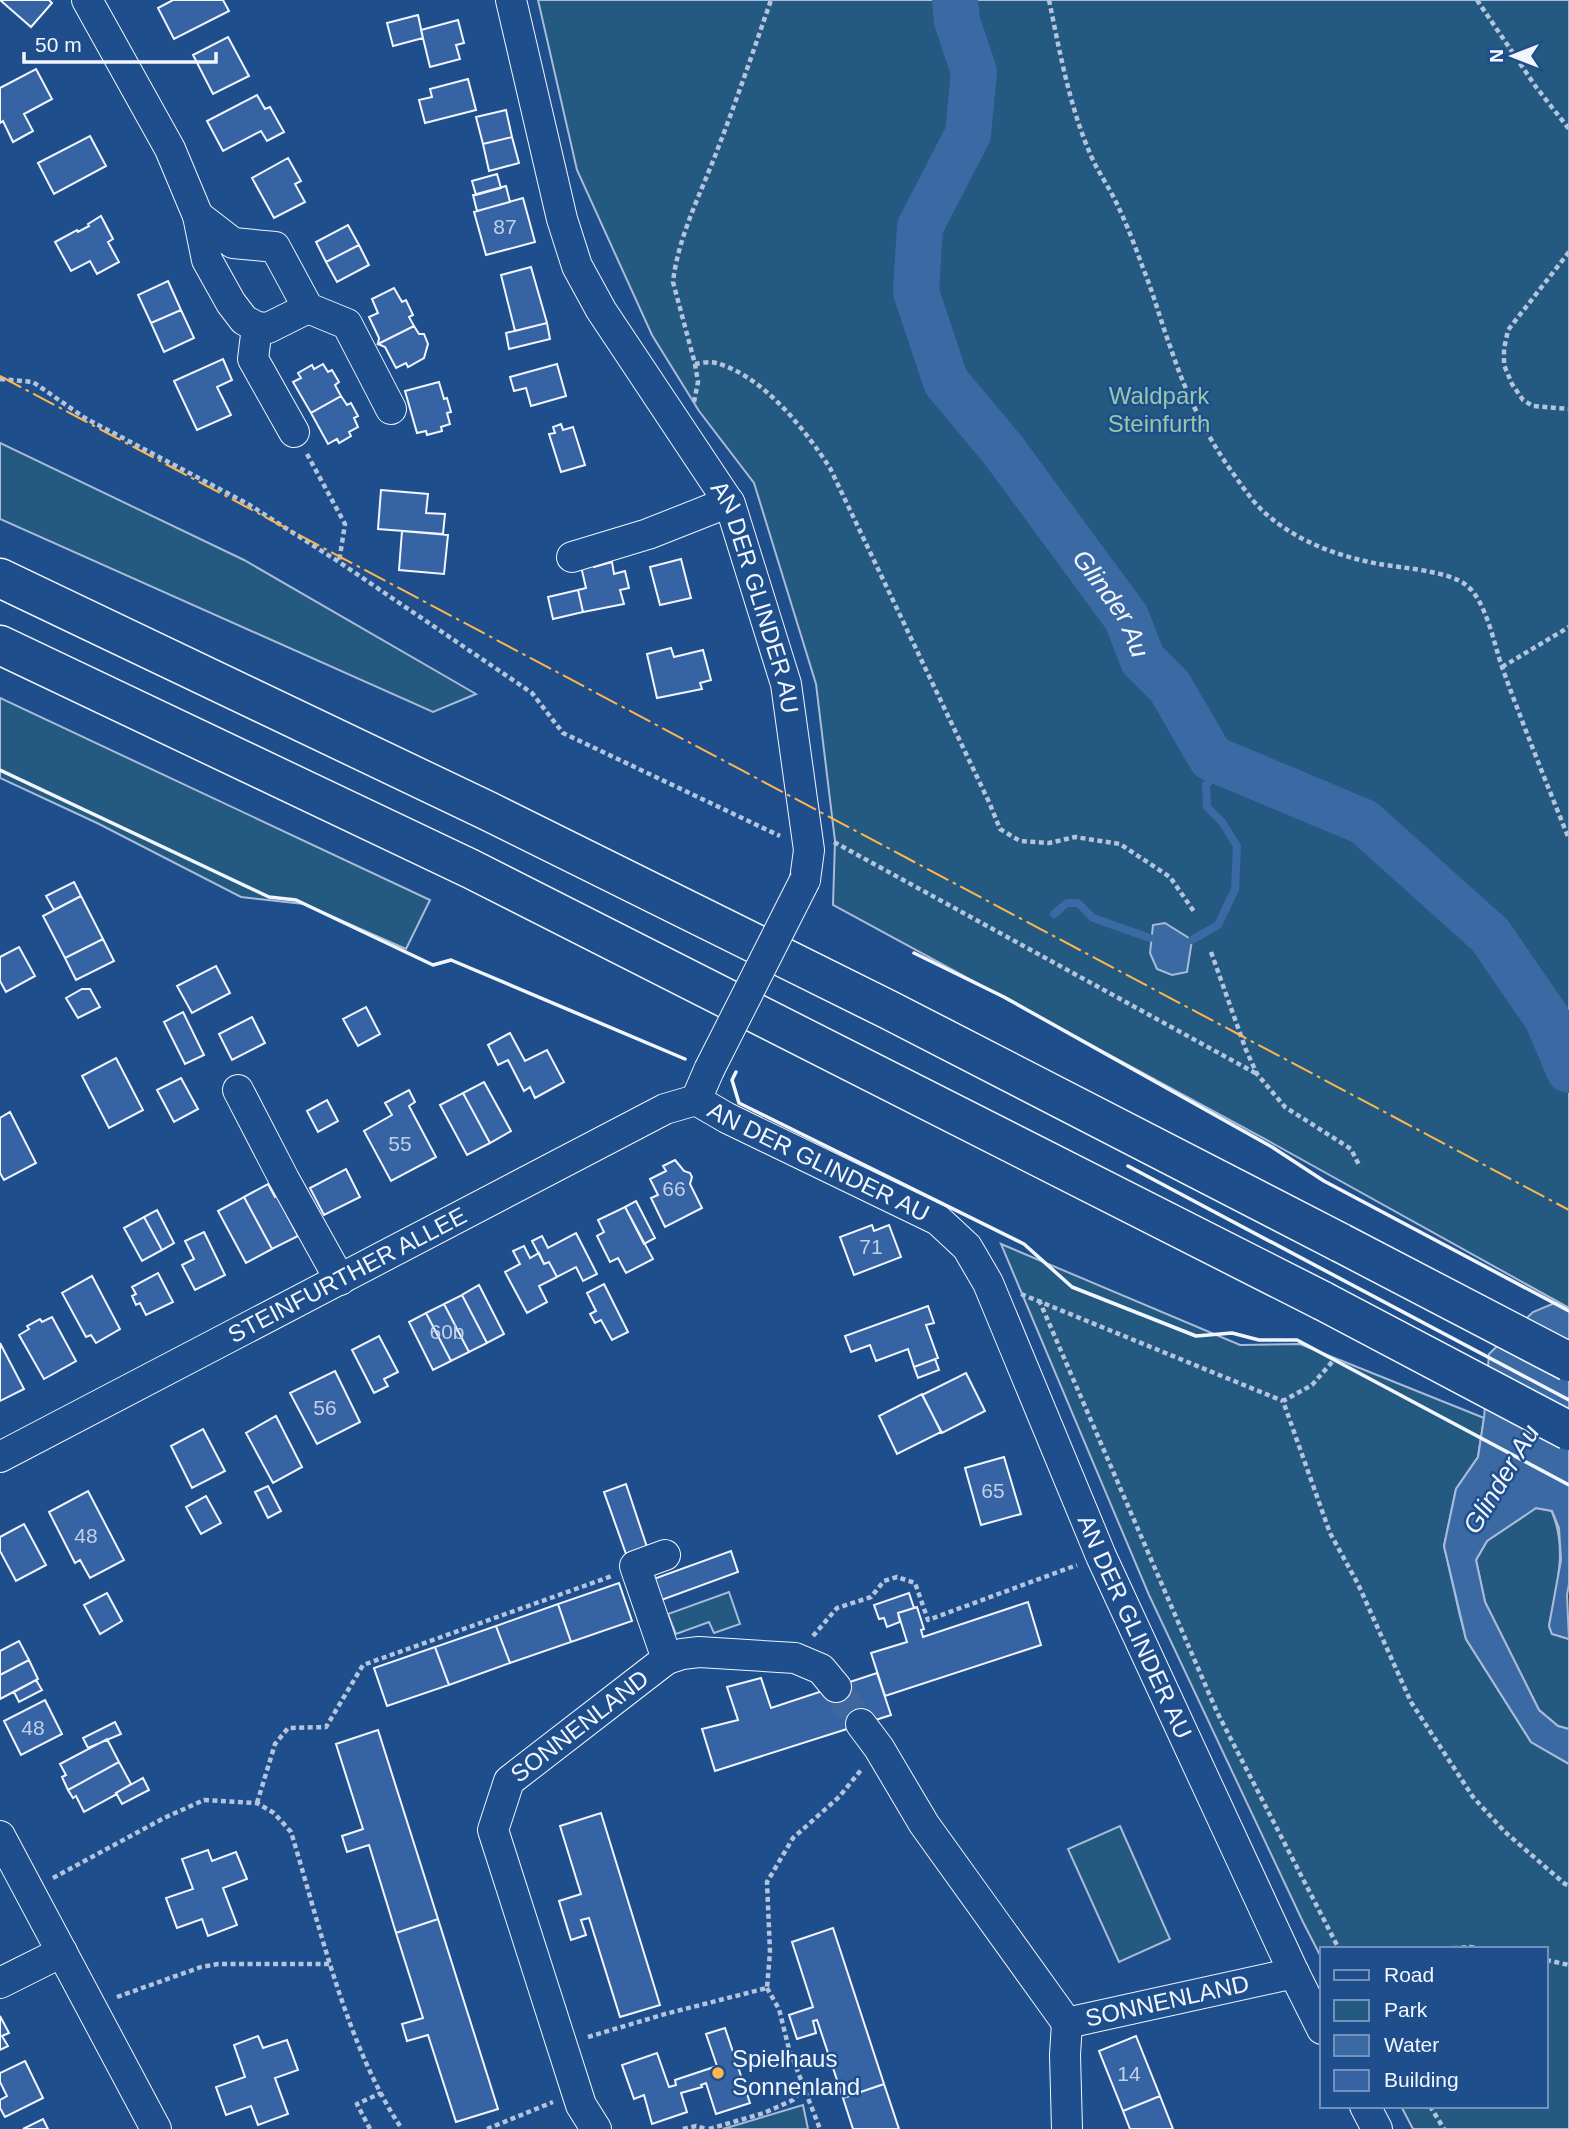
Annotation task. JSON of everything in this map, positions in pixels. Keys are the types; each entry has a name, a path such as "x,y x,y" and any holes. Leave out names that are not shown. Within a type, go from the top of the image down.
{"highway":[{"path":"0,578 488,811 889,1010 1569,1362"},
{"path":"0,645 471,869 1323,1301 1569,1432"}],"street":[{"path":"87,0 170,149 198,216 208,260 231,303 244,320 257,327 268,328 308,308"},
{"name":"AN DER GLINDER AU","path":"511,0 562,219 577,265 601,310 729,502 786,684 808,838 805,880 696,1100 739,1124 938,1220 967,1247 988,1283 1101,1556 1320,2025"},
{"path":"198,216 233,243 275,247 308,308 347,324 391,409"},
{"path":"257,327 253,359 294,432"},
{"path":"572,557 648,534 729,502"},
{"path":"237,1090 340,1280"},
{"name":"STEINFURTHER ALLEE","path":"0,1457 665,1109 696,1100"},
{"path":"665,1555 635,1566 667,1659"},
{"name":"SONNENLAND","path":"596,2129 576,2092 493,1830 509,1782 667,1659 699,1652 795,1658 821,1669 836,1687"},
{"name":"SONNENLAND","path":"861,1724 879,1748 924,1824 1067,2023 1294,1973"},
{"path":"0,1836 156,2129"},
{"path":"0,1983 62,1952"},
{"path":"1067,2023 1067,2129"},
{"path":"1366,2108 1377,2129"}],"path":[{"path":"681,431 693,407 698,382 673,282 675,265 771,0"},
{"path":"1049,0 1063,65 1084,138 1116,201 1187,391 1224,462 1265,512 1307,541 1331,552 1445,576 1466,584 1478,600 1569,839"},
{"path":"1477,0 1536,87 1569,128"},
{"path":"1569,252 1508,330 1504,365 1522,400 1533,405 1569,409"},
{"path":"695,364 714,362 753,381 808,435 830,468 1000,829 1020,841 1049,844 1075,837 1119,844 1170,877 1195,913"},
{"path":"0,379 33,382 85,418 248,504 339,562 532,693 563,733 808,838 1257,1074"},
{"path":"294,432 345,524 339,562"},
{"path":"1502,667 1569,627"},
{"path":"1211,953 1246,1051 1257,1074 1285,1107 1351,1149 1360,1167"},
{"path":"988,1283 1039,1300 1283,1401 1330,1533 1358,1584 1411,1702 1473,1797 1505,1832 1569,1885"},
{"path":"1039,1300 1217,1712 1338,1947"},
{"path":"1283,1401 1312,1385 1332,1362"},
{"path":"795,1658 837,1608 871,1597 884,1581 897,1577 915,1583 928,1620 1101,1556"},
{"path":"257,1803 275,1744 288,1728 326,1727 363,1665 615,1575"},
{"path":"820,2129 789,2049 779,2009 767,1988 770,1952 767,1881 793,1838 839,1797 879,1748"},
{"path":"30,1891 164,1818 204,1800 257,1803 274,1813 291,1832 351,2024 381,2093 402,2129"},
{"path":"1548,1960 1569,1965"},
{"path":"92,2009 118,1996 218,1964 331,1964"},
{"path":"561,2045 665,2014 767,1988"},
{"path":"683,2129 696,2126 707,2129 764,2113 793,2100 803,2088"},
{"path":"487,2129 576,2092"},
{"path":"370,2129 357,2104 381,2093"},
{"path":"1431,2108 1444,2129"}],"green space":[{"name":"Waldpark Steinfurth","path":"538,0 1569,0 1569,1308 833,905 835,841 816,684 754,483 699,411 652,335 577,170"},
{"path":"0,443 244,560 476,694 433,712 0,519"},
{"path":"0,698 430,900 406,949 304,904 241,897 97,823 0,778"},
{"path":"1001,1244 1240,1345 1300,1344 1484,1418 1478,1457 1456,1489 1444,1546 1466,1639 1531,1742 1569,1764 1569,2129 1413,2129 1402,2108 1548,2108 1548,1947 1320,1947 1320,1955 1149,1595"},
{"path":"1536,1508 1569,1510 1552,1512 1557,1526 1560,1554 1549,1626 1552,1634 1569,1639 1569,1729 1558,1726 1539,1710 1485,1602 1476,1560 1487,1541"},
{"path":"729,1592 740,1624 714,1633 709,1622 676,1634 668,1614"},
{"path":"1120,1826 1170,1939 1119,1962 1068,1849"},
{"path":"803,2105 808,2129 723,2129"}],"water":[{"path":"1165,923 1192,940 1187,972 1172,975 1157,969 1150,953 1153,925"},
{"path":"1557,1302 1569,1308 1569,1639 1552,1634 1549,1626 1561,1560 1559,1528 1552,1511 1536,1508 1487,1541 1476,1560 1485,1602 1539,1710 1558,1726 1569,1729 1569,1764 1531,1742 1466,1639 1444,1546 1456,1489 1478,1457 1489,1354 1533,1312"}],"building":[{"path":"0,0 49,0 52,3 31,27"},
{"path":"173,0 223,0 229,11 174,39 158,8"},
{"path":"418,15 423,38 393,46 387,23"},
{"path":"458,20 464,43 456,45 460,59 430,67 421,30"},
{"path":"228,37 249,76 213,94 193,55"},
{"path":"36,69 52,99 24,114 33,131 13,142 3,121 0,123 0,88"},
{"path":"468,79 476,110 425,123 419,100 432,97 430,89"},
{"path":"257,95 265,109 270,107 284,132 267,141 261,131 223,151 207,121"},
{"path":"506,110 512,137 483,144 476,117"},
{"path":"90,136 106,166 54,194 38,163"},
{"path":"512,137 519,163 489,171 483,144"},
{"path":"288,158 301,181 295,184 305,202 274,218 252,178"},
{"path":"497,174 501,188 476,195 472,181"},
{"path":"506,186 510,202 477,211 473,195"},
{"path":"523,198 535,242 486,255 474,212"},
{"path":"101,216 113,239 108,242 119,262 97,274 90,261 71,271 55,242 89,226 88,224"},
{"path":"348,225 359,245 326,262 316,242"},
{"path":"359,245 369,265 337,282 326,262"},
{"path":"531,267 547,323 515,331 501,275"},
{"path":"168,281 181,310 151,323 138,295"},
{"path":"394,288 402,302 406,300 413,315 409,317 414,326 378,344 379,338 369,317 378,313 372,299"},
{"path":"181,310 194,338 164,352 151,323"},
{"path":"547,323 550,339 509,349 506,333"},
{"path":"414,326 419,334 424,334 428,344 424,358 408,367 406,363 396,368 385,347 378,344"},
{"path":"223,359 232,380 217,387 231,415 197,430 174,381"},
{"path":"323,364 328,372 332,370 339,382 335,385 341,396 311,413 293,382 301,378 298,373 312,365 314,369"},
{"path":"557,364 566,396 531,406 526,388 514,391 510,377"},
{"path":"439,382 451,412 447,413 450,424 441,427 442,431 427,435 426,431 417,433 405,391"},
{"path":"341,396 347,405 351,403 358,416 354,418 358,427 349,432 351,436 339,443 337,439 328,444 311,413"},
{"path":"561,424 563,430 573,427 585,465 561,472 549,434 555,433 553,427"},
{"path":"381,490 428,494 426,513 445,514 443,534 378,529"},
{"path":"402,531 448,535 444,574 399,570"},
{"path":"681,559 691,598 660,605 650,567"},
{"path":"592,560 594,567 612,562 614,574 625,571 629,588 620,590 624,604 583,612 578,590 586,588 580,562"},
{"path":"578,590 583,612 553,619 548,597"},
{"path":"671,648 674,657 703,650 711,680 700,683 702,689 657,698 647,654"},
{"path":"74,882 81,896 54,910 46,896"},
{"path":"81,896 103,939 65,958 43,916"},
{"path":"103,939 114,961 76,980 65,958"},
{"path":"19,947 35,976 6,992 0,981 0,957"},
{"path":"216,966 230,993 192,1013 177,986"},
{"path":"82,989 90,989 100,1007 78,1018 66,998"},
{"path":"366,1007 380,1034 358,1046 343,1019"},
{"path":"183,1012 204,1055 185,1064 164,1022"},
{"path":"252,1017 265,1043 232,1060 219,1034"},
{"path":"510,1033 525,1061 547,1050 564,1082 535,1098 530,1087 524,1091 508,1060 498,1065 488,1045"},
{"path":"116,1058 143,1110 109,1128 82,1076"},
{"path":"181,1078 198,1109 174,1122 157,1090"},
{"path":"484,1082 511,1131 490,1143 463,1093"},
{"path":"409,1090 415,1102 409,1106 436,1157 391,1181 364,1131 392,1115 385,1103"},
{"path":"463,1093 490,1143 467,1155 440,1105"},
{"path":"327,1100 338,1121 318,1132 307,1111"},
{"path":"10,1112 36,1163 4,1180 0,1173 0,1118"},
{"path":"675,1160 684,1171 690,1173 690,1184 702,1208 665,1227 651,1198 658,1195 650,1179 666,1171 663,1166"},
{"path":"346,1169 360,1197 324,1215 310,1188"},
{"path":"268,1184 298,1236 272,1249 244,1197"},
{"path":"244,1197 272,1249 246,1263 218,1211"},
{"path":"636,1201 655,1238 644,1244 625,1207"},
{"path":"625,1207 653,1259 626,1273 618,1258 610,1262 597,1236 604,1232 598,1220"},
{"path":"157,1210 174,1243 162,1250 144,1217"},
{"path":"144,1217 162,1250 142,1261 124,1228"},
{"path":"872,1225 874,1231 889,1225 901,1257 854,1275 840,1237"},
{"path":"204,1232 225,1275 195,1290 182,1265 194,1259 185,1241"},
{"path":"576,1233 597,1274 583,1281 576,1267 557,1277 549,1262 544,1264 532,1241 542,1236 548,1248"},
{"path":"524,1246 530,1258 539,1253 544,1264 549,1262 557,1277 539,1286 547,1302 527,1313 505,1272 520,1264 513,1251"},
{"path":"158,1273 173,1302 146,1315 140,1303 136,1305 132,1296 136,1294 132,1287"},
{"path":"92,1276 120,1329 96,1343 91,1335 86,1337 62,1293"},
{"path":"604,1284 628,1332 612,1340 601,1320 595,1323 590,1314 596,1311 587,1293"},
{"path":"479,1285 504,1334 487,1343 462,1295"},
{"path":"462,1295 487,1343 469,1352 444,1304"},
{"path":"444,1304 469,1352 451,1361 426,1313"},
{"path":"928,1306 934,1323 926,1325 938,1358 914,1367 908,1349 876,1361 870,1345 851,1352 845,1336"},
{"path":"426,1313 451,1361 433,1370 409,1322"},
{"path":"52,1317 76,1361 44,1379 19,1335 29,1329 27,1326 40,1319 42,1322"},
{"path":"379,1336 398,1372 384,1379 388,1386 374,1393 352,1350"},
{"path":"0,1343 24,1389 0,1401"},
{"path":"935,1359 939,1370 918,1378 914,1367"},
{"path":"335,1371 360,1422 317,1444 290,1393"},
{"path":"966,1373 985,1411 942,1433 922,1395"},
{"path":"922,1394 941,1432 897,1454 879,1416"},
{"path":"276,1416 302,1467 273,1483 246,1433"},
{"path":"203,1429 225,1471 192,1488 171,1446"},
{"path":"1004,1457 1021,1514 981,1525 965,1468"},
{"path":"626,1484 647,1547 626,1554 604,1492"},
{"path":"268,1486 281,1511 268,1518 255,1492"},
{"path":"88,1491 124,1560 90,1578 80,1560 75,1563 49,1512"},
{"path":"206,1496 221,1523 201,1534 186,1507"},
{"path":"24,1524 46,1565 16,1581 0,1551 0,1537"},
{"path":"731,1551 738,1572 656,1602 648,1581"},
{"path":"619,1583 632,1621 571,1642 558,1604"},
{"path":"107,1593 122,1621 100,1634 84,1605"},
{"path":"909,1593 914,1608 898,1613 900,1622 887,1627 884,1618 879,1619 874,1605"},
{"path":"1028,1602 1041,1645 885,1696 871,1653 907,1642 898,1613 917,1607 924,1629 921,1630 923,1637"},
{"path":"558,1604 571,1642 510,1663 496,1626"},
{"path":"496,1626 510,1663 449,1685 435,1647"},
{"path":"19,1641 29,1660 0,1675 0,1651"},
{"path":"435,1647 449,1685 387,1706 374,1668"},
{"path":"29,1660 38,1679 0,1699 0,1675"},
{"path":"877,1673 891,1715 715,1771 702,1729 738,1720 727,1687 761,1678 771,1708"},
{"path":"36,1680 42,1690 19,1702 14,1692"},
{"path":"45,1700 62,1734 21,1755 4,1721"},
{"path":"115,1722 121,1734 88,1748 83,1738"},
{"path":"378,1730 438,1919 396,1933 369,1845 347,1852 342,1836 363,1829 336,1744"},
{"path":"107,1739 119,1762 68,1790 62,1777 66,1775 60,1764"},
{"path":"119,1762 131,1784 84,1812 76,1796 73,1798 68,1790"},
{"path":"143,1778 149,1790 122,1804 116,1793"},
{"path":"601,1813 660,2005 620,2017 589,1918 581,1920 586,1935 571,1940 559,1901 581,1894 560,1826"},
{"path":"208,1850 212,1861 236,1852 247,1879 223,1888 237,1925 208,1936 202,1919 177,1928 166,1898 193,1889 182,1859"},
{"path":"438,1919 498,2109 456,2122 428,2035 407,2041 402,2024 423,2018 396,1933"},
{"path":"833,1928 884,2084 843,2098 817,2020 813,2021 816,2033 797,2039 789,2015 813,2007 792,1942"},
{"path":"0,2016 9,2033 2,2036 8,2046 0,2050"},
{"name":"Spielhaus Sonnenland","path":"725,2028 750,2103 716,2114 706,2083 701,2085 702,2087 681,2093 687,2112 652,2124 644,2095 634,2099 622,2065 657,2053 669,2087 676,2085 675,2080 717,2066 706,2034"},
{"path":"258,2036 263,2048 287,2040 298,2070 275,2078 288,2114 258,2125 251,2106 226,2115 216,2087 245,2077 234,2045"},
{"path":"1136,2036 1160,2096 1123,2111 1099,2051"},
{"path":"25,2061 43,2098 5,2117 0,2108 0,2100 7,2096 0,2082 0,2073"},
{"path":"884,2084 899,2129 853,2129 843,2098"},
{"path":"1160,2096 1173,2129 1130,2129 1123,2111"},
{"path":"43,2119 48,2129 23,2129"}],"waterway":[{"name":"Glinder Au","path":"955,0 957,21 974,72 968,134 920,227 916,292 946,382 1003,450 1126,617 1143,660 1170,687 1211,758 1364,822 1490,935 1547,1018 1569,1070"},
{"path":"1192,940 1218,925 1235,889 1237,846 1222,822 1207,807 1206,785 1217,773 1234,768"},
{"path":"1054,914 1067,903 1078,903 1093,918 1150,938"}],"tunnel":[{"path":"836,1687 861,1724"}],"wall":[{"path":"0,770 269,897 296,900 433,965 451,960 685,1059"},
{"path":"914,953 1004,997 1272,1147 1324,1181 1569,1311"},
{"path":"736,1072 732,1080 739,1103 1024,1244 1072,1287 1196,1336 1232,1333 1259,1340 1297,1340 1569,1485"},
{"path":"1128,1166 1569,1400"}],"power":[{"path":"0,376 1569,1210"}],"place":[{"name":"Spielhaus Sonnenland","path":"718,2073"}]}
